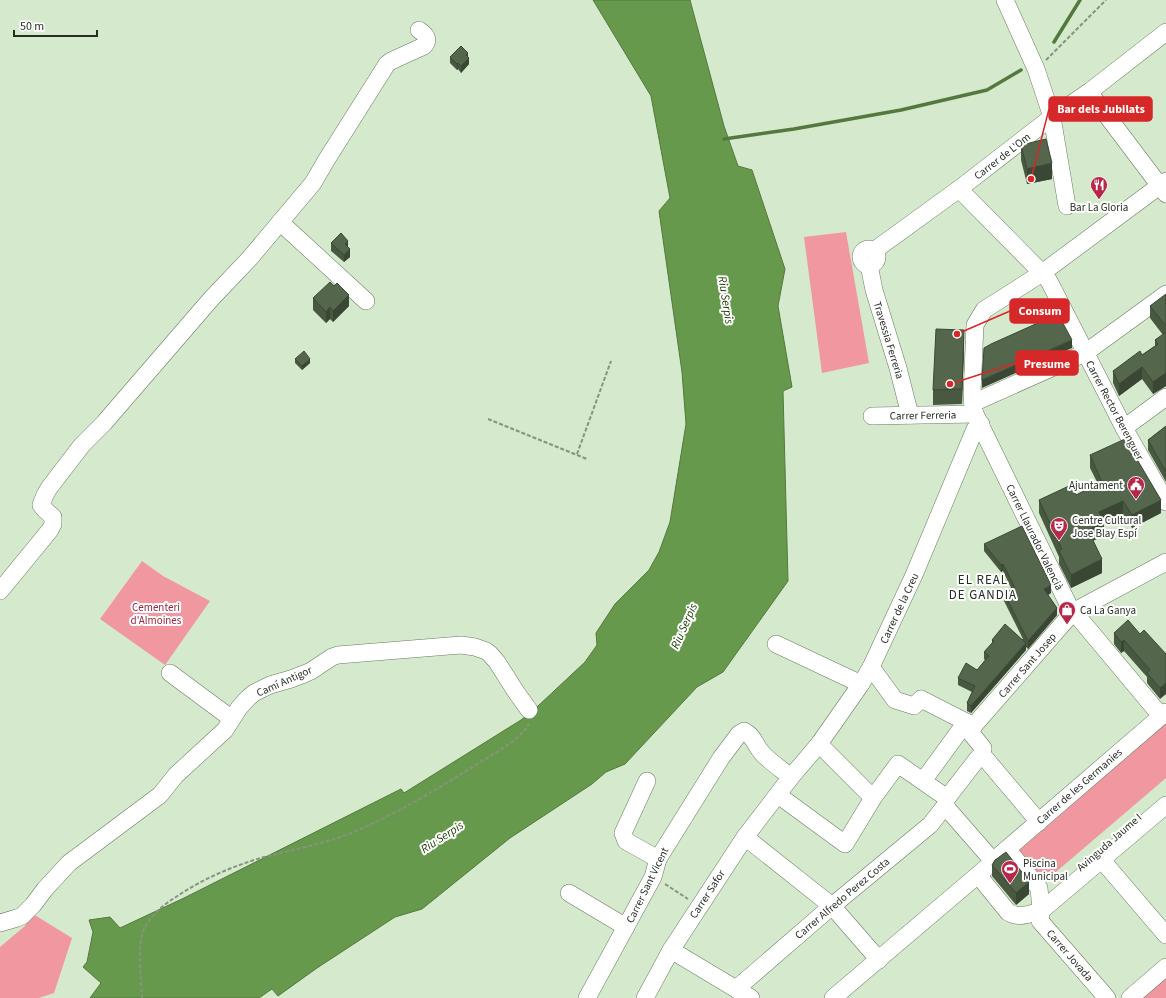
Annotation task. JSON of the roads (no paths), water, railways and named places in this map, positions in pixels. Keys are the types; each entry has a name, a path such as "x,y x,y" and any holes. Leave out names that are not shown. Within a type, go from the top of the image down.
{"street":[{"path":"1005,0 1036,69 1052,116 1067,206"},
{"path":"0,591 50,530 53,524 53,517 41,505 45,495 54,482 88,438 109,417 211,299 250,258 313,183 387,64 424,46 426,43 426,36 419,30"},
{"name":"Carrer de L'Om","path":"872,258 1052,116 1088,92 1166,32"},
{"path":"1088,92 1164,187 1042,273 984,310 975,325 972,394 976,414 1085,353 1166,294"},
{"name":"Carrer Rector Berenguer","path":"959,190 1049,281 1124,428 1166,502"},
{"path":"280,222 366,301"},
{"name":"Travessia Ferreria","path":"872,258 874,290 898,368 910,414"},
{"path":"1124,428 1166,397"},
{"name":"Carrer Ferreria","path":"872,416 910,414 976,414"},
{"name":"Carrer Llaurador Valencià","path":"976,414 1068,606 1164,714"},
{"name":"Carrer de la Creu","path":"778,795 819,744 861,684 871,667 914,576 975,429 976,414"},
{"name":"Carrer Sant Josep","path":"923,782 970,724 1073,612 1166,562"},
{"path":"776,644 861,684"},
{"name":"Camí Antigor","path":"0,923 22,916 33,905 61,870 160,795 176,775 225,730 239,708 254,693 270,685 291,680 311,671 332,657 338,655 461,645 475,647 486,651 497,662 529,710"},
{"path":"871,667 895,700 914,706 921,699 970,724 970,732 983,748 982,757 985,758 1039,822"},
{"path":"170,673 232,719"},
{"name":"Carrer de les Germanies","path":"833,998 1164,714"},
{"name":"Carrer Sant Vicent","path":"587,998 654,877 658,858 721,758 739,734 744,730 750,734 754,739 756,746 762,753 791,777"},
{"path":"819,744 873,798"},
{"name":"Carrer Alfredo Perez Costa","path":"736,989 832,906 930,825 978,758 982,757"},
{"path":"778,795 845,844 873,798 898,764 923,782 946,802 993,861"},
{"path":"647,781 623,833 626,841 658,858"},
{"name":"Carrer Safor","path":"645,998 671,950 699,906 745,837 778,795"},
{"name":"Avinguda Jaume I","path":"978,875 1012,915 1019,916 1041,910 1165,806"},
{"name":"Avinguda Jaume I","path":"1041,910 1047,896 1165,806"},
{"path":"745,837 832,906 879,960"},
{"path":"1007,849 1039,888 1041,910"},
{"path":"1101,859 1166,935"},
{"path":"569,893 626,927"},
{"name":"Carrer Jovada","path":"1041,910 1040,920 1104,997"},
{"path":"671,950 751,998"},
{"path":"1130,998 1166,967"}],"water":[{"name":"Riu Serpis","path":"593,0 690,0 724,126 738,166 752,170 785,269 778,306 792,387 783,391 788,581 723,672 697,687 625,764 606,772 592,784 510,838 422,909 395,917 317,968 278,996 272,989 259,998 90,998 101,983 83,967 87,962 93,932 89,920 110,917 120,928 184,898 401,789 404,793 521,720 585,662 597,645 596,633 615,604 649,570 659,552 670,522 686,424 682,372 659,211 670,198 651,96"}],"waterway":[{"path":"1054,42 1080,0"},
{"path":"724,139 794,129 901,110 987,90 1021,70"}],"place":[{"name":"Bar dels Jubilats","path":"1031,179"},
{"name":"Bar La Gloria","path":"1099,200"},
{"name":"Consum","path":"957,334"},
{"name":"Presume","path":"950,384"},
{"name":"Ajuntament","path":"1136,500"},
{"name":"Centre Cultural Jose Blay Espí","path":"1059,541"},
{"name":"Ca La Ganya","path":"1067,625"},
{"name":"Piscina Municipal","path":"1010,884"}],"district":[{"name":"EL REAL DE GANDIA","path":"983,586"}],"park label":[{"name":"Cementeri d'Almoines","path":"156,613"}]}
